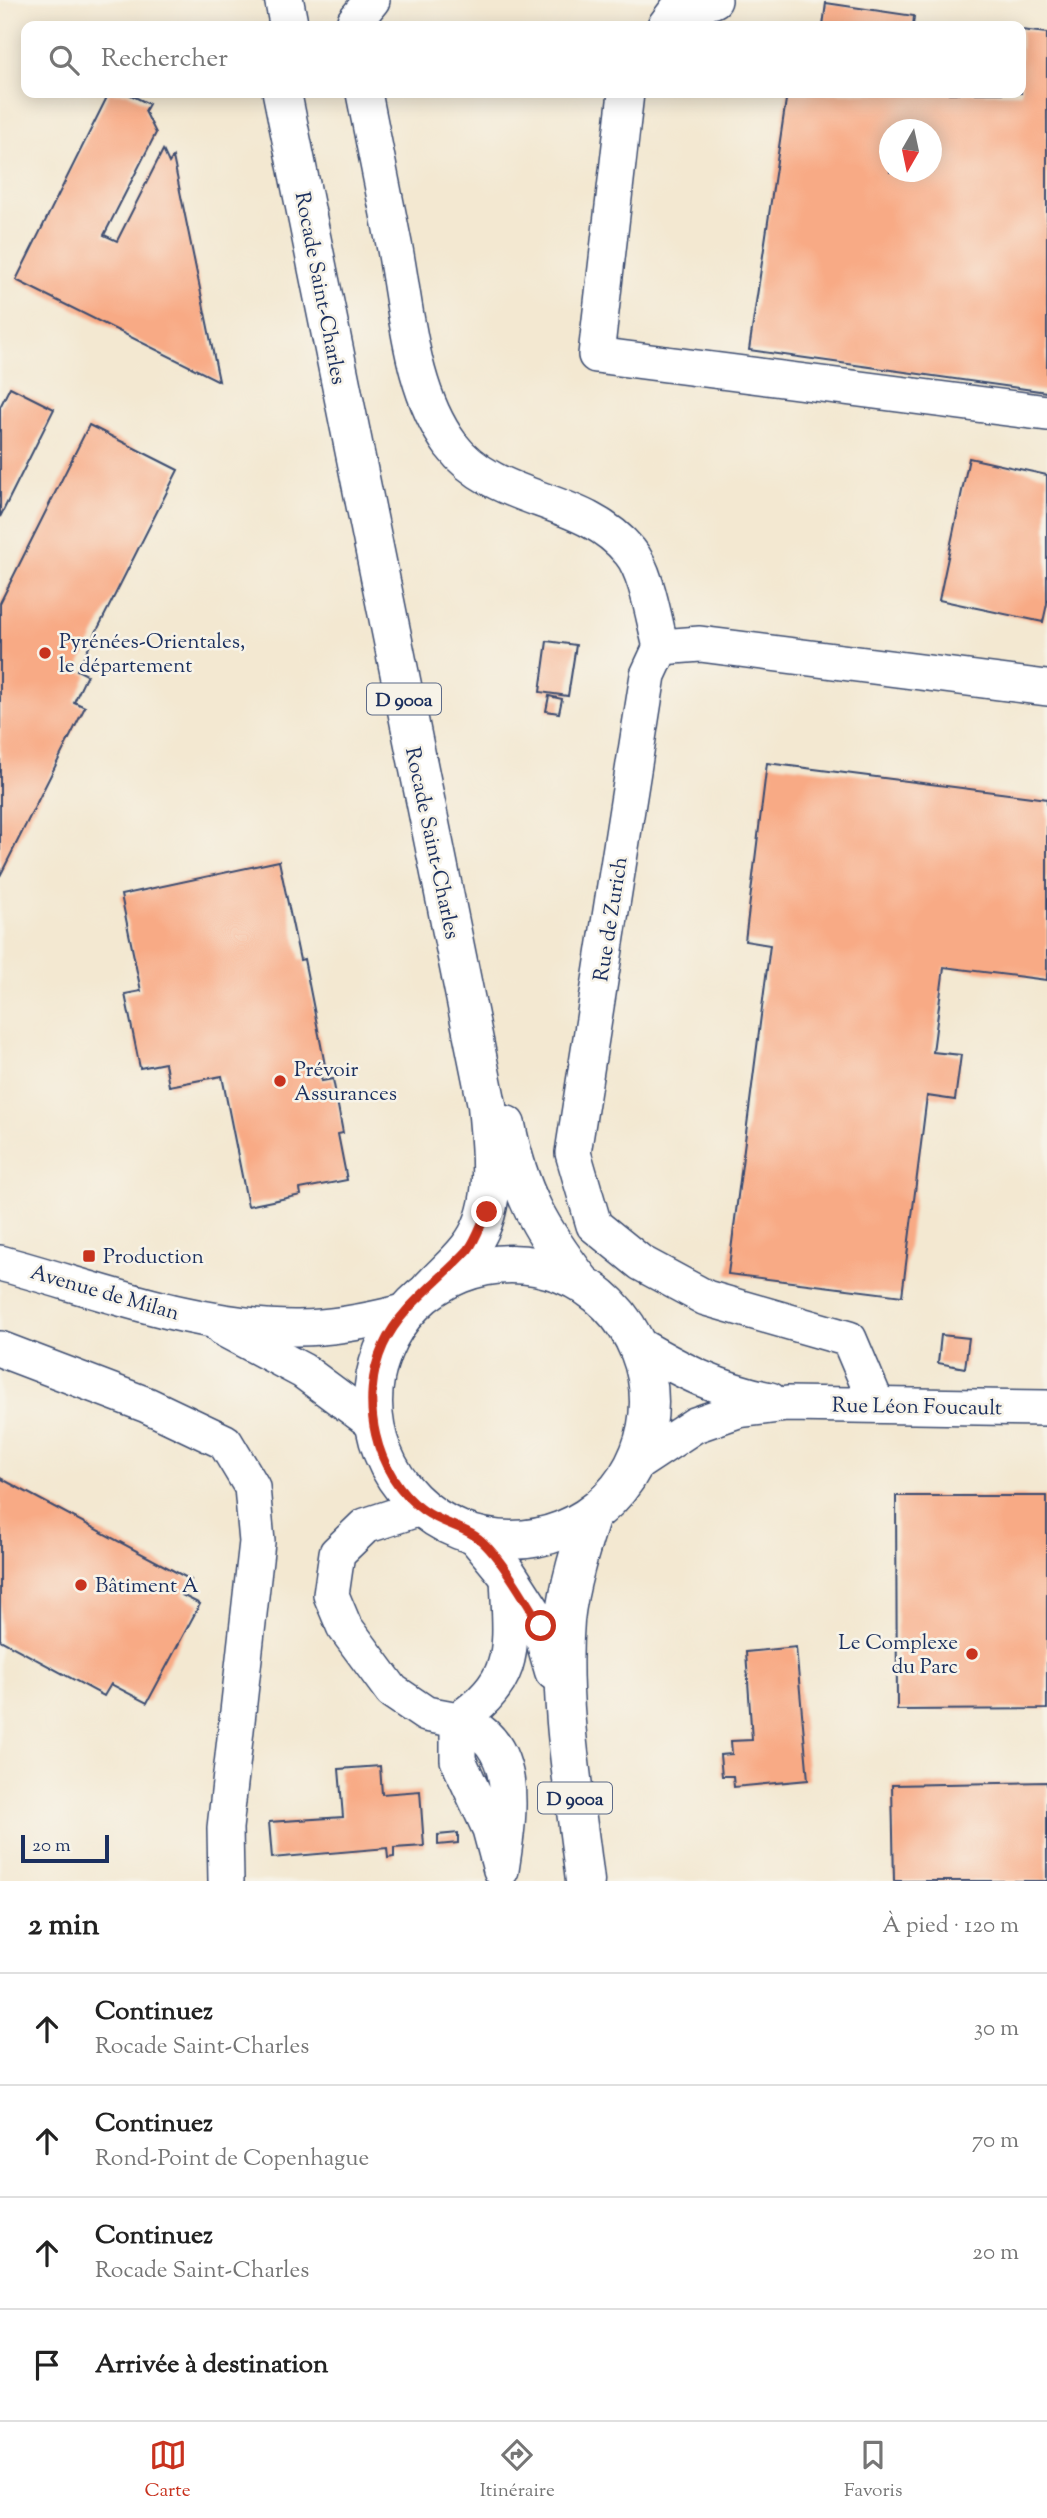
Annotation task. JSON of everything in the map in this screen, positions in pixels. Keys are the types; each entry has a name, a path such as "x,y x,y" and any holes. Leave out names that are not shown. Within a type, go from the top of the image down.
{"main road":[{"path":"263,0 267,21"},
{"path":"284,0 288,21"},
{"name":"Rocade Saint-Charles","path":"283,98 487,1105 492,1170 487,1212 470,1247 417,1301 383,1346 373,1384 373,1423 387,1465 398,1483 420,1508"},
{"name":"Rocade Saint-Charles","path":"303,98 515,1169 547,1237 581,1282"},
{"path":"417,1301 465,1271 504,1264 544,1267 581,1282 614,1309 638,1345 649,1384 648,1425 636,1464 616,1493 591,1516 555,1534 516,1541 476,1536 446,1525 420,1508"},
{"name":"D 900a","path":"585,1881 565,1714 565,1620 574,1568 591,1516"},
{"name":"D 900a","path":"476,1536 508,1575 541,1626 565,1714"},
{"path":"562,1881 565,1714"}],"street":[{"path":"355,21 372,0"},
{"path":"669,21 677,10 715,0"},
{"path":"365,98 413,350 433,419 453,449 477,472 514,492 553,503 594,522 631,552 642,579 661,647 700,643 1047,688"},
{"path":"625,98 596,355 1047,413"},
{"name":"Rue de Zurich","path":"661,647 648,675 573,1153 583,1194 594,1225 641,1263 706,1297 849,1339 877,1405"},
{"name":"Avenue de Milan","path":"0,1262 210,1321 298,1329 357,1324 417,1301"},
{"name":"Avenue de Milan","path":"210,1321 303,1371 373,1423"},
{"name":"Rue Léon Foucault","path":"638,1345 695,1378 736,1393 787,1404"},
{"path":"0,1349 148,1405 225,1442 252,1487 257,1542 225,1828 226,1881"},
{"name":"Rue Léon Foucault","path":"636,1464 695,1425 738,1410 787,1404 1047,1408"},
{"path":"420,1508 365,1526 337,1553 331,1595 344,1626 392,1691 426,1714 458,1720 481,1704 504,1676 510,1648 508,1575"},
{"path":"458,1720 458,1760 489,1829 501,1876"}],"building":[{"path":"826,3 914,16 914,21 824,21"},
{"path":"1026,31 1047,33 1047,392 749,350 786,98 1026,98"},
{"path":"107,98 137,98 149,104 145,111 156,133 104,235 117,241 163,150 169,163 173,157 219,381 16,280"},
{"path":"10,387 54,409 0,517 0,407"},
{"name":"Pyrénées-Orientales, le département","path":"89,425 178,470 77,670 87,675 74,702 85,707 0,876 0,603"},
{"path":"969,458 1047,475 1047,604 1043,622 939,600"},
{"path":"547,641 576,645 568,696 540,692"},
{"path":"549,696 562,699 559,713 546,711"},
{"path":"767,763 1047,799 1047,980 944,967 933,1052 961,1055 955,1100 927,1096 902,1296 728,1274 770,945 745,941"},
{"path":"279,861 300,960 304,959 326,1070 320,1072 322,1081 333,1079 343,1133 338,1134 347,1180 300,1189 301,1195 248,1206 222,1076 169,1086 165,1063 140,1068 125,994 141,991 121,895"},
{"path":"941,1335 969,1338 965,1368 938,1363"},
{"name":"Bâtiment A","path":"0,1478 191,1580 182,1595 200,1604 147,1703 111,1684 104,1696 0,1640"},
{"path":"896,1496 1047,1496 1047,1709 897,1710"},
{"path":"796,1647 808,1780 734,1787 733,1776 722,1776 720,1755 732,1754 731,1741 752,1740 746,1652"},
{"path":"380,1766 382,1794 420,1791 424,1846 394,1848 394,1857 388,1858 387,1848 272,1858 269,1822 343,1817 339,1769"},
{"path":"1047,1782 1047,1881 894,1881 892,1785"},
{"path":"458,1833 458,1843 438,1845 438,1835"}],"place":[{"name":"Pyrénées-Orientales, le département","path":"45,653"},
{"name":"Prévoir Assurances","path":"280,1081"},
{"name":"Production","path":"89,1256"},
{"name":"Bâtiment A","path":"81,1585"},
{"name":"Le Complexe du Parc","path":"972,1654"}],"route":[{"path":"487,1212 470,1247 404,1312 383,1346 373,1384 373,1423 382,1455 398,1483 420,1508 446,1525 476,1536 508,1575 541,1626"}]}
